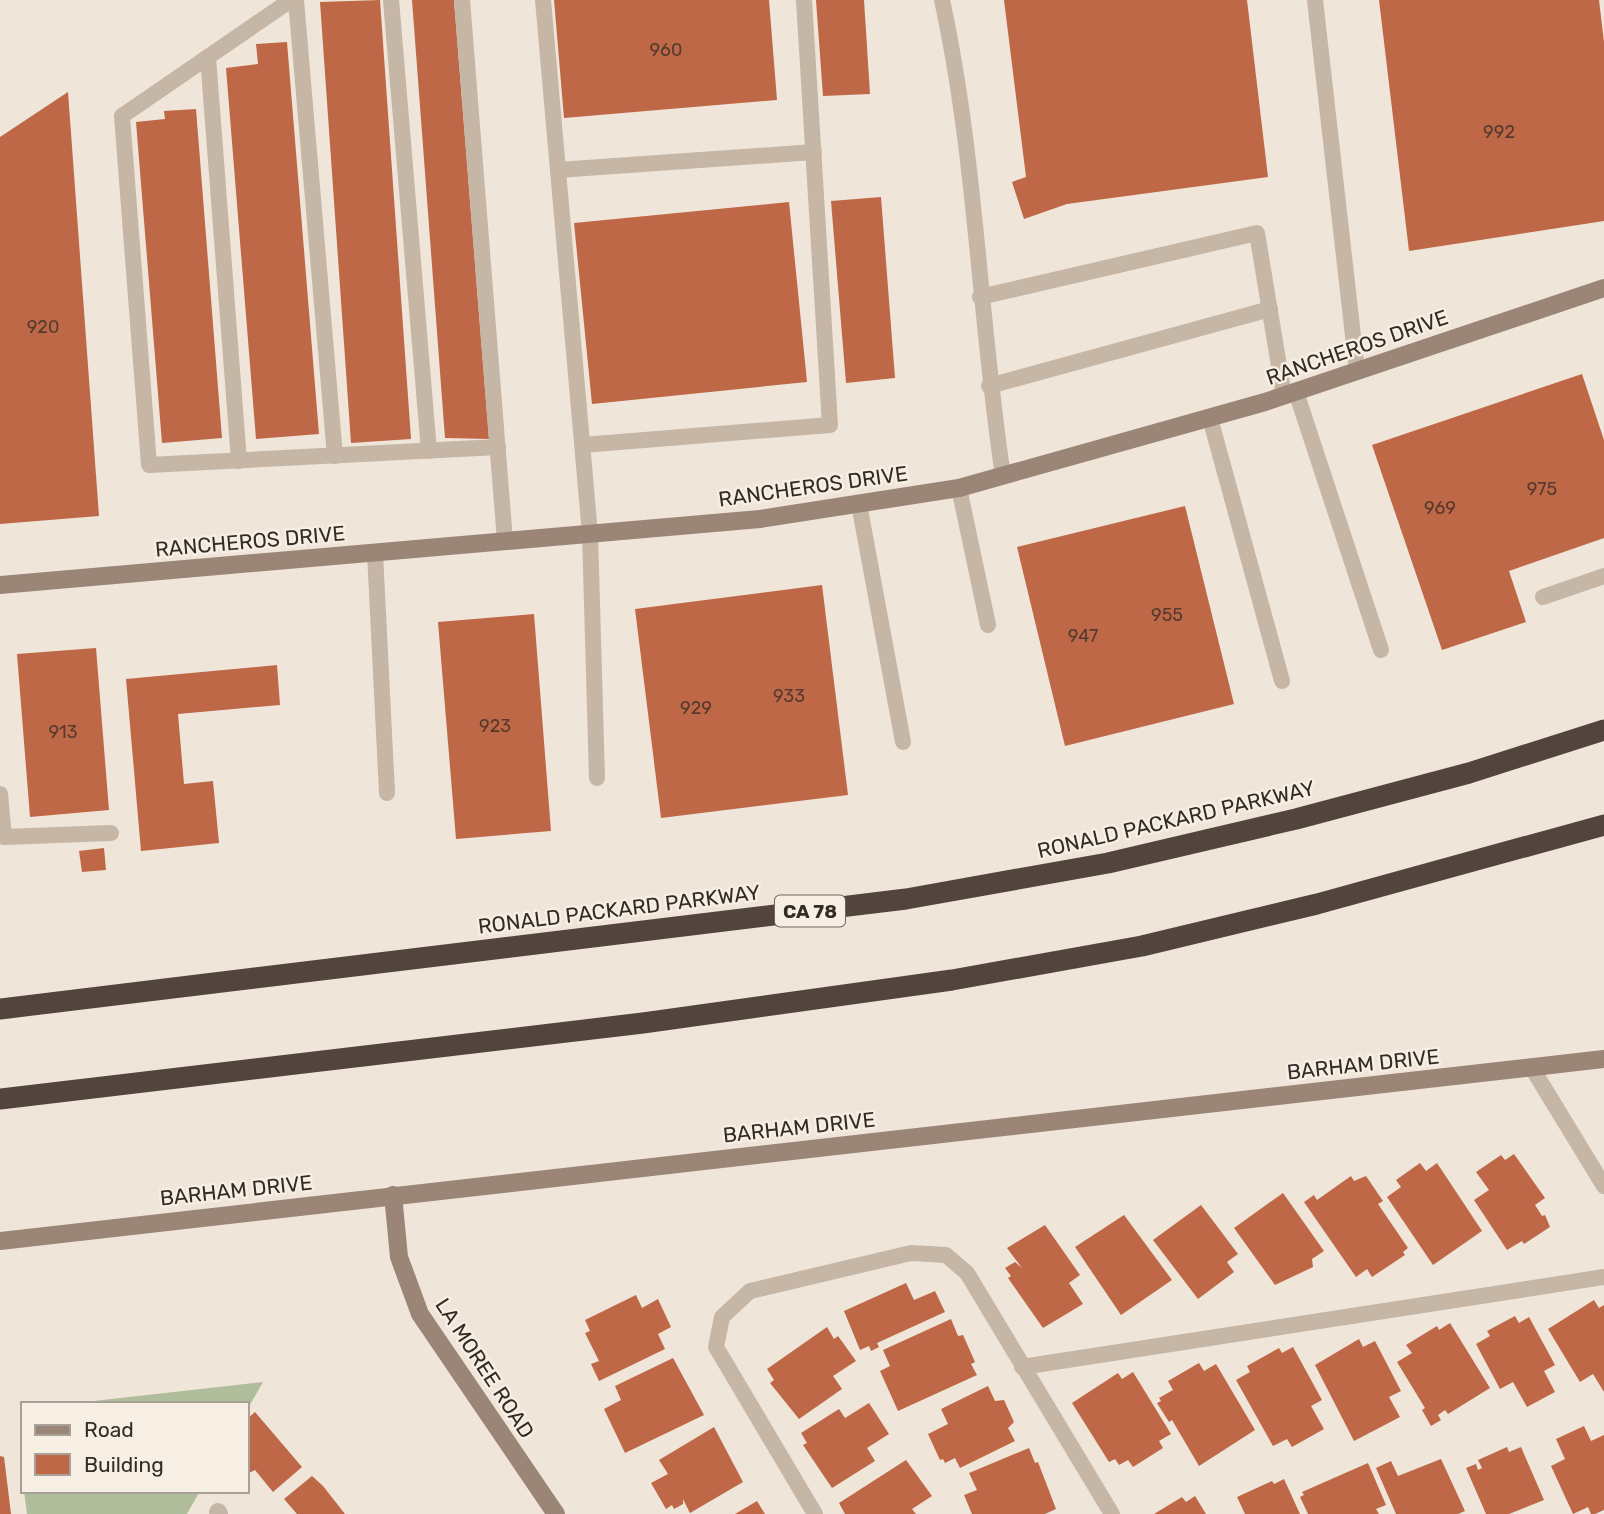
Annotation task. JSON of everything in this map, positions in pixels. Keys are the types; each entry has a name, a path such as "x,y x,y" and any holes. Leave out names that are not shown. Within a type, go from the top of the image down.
{"highway":[{"name":"RONALD PACKARD PARKWAY","path":"0,1009 919,897 1108,863 1296,819 1469,773 1604,730"},
{"path":"0,1099 643,1023 952,980 1142,946 1463,866 1604,825"}],"street":[{"name":"RANCHEROS DRIVE","path":"0,585 760,519 959,488 1290,394 1604,288"},
{"name":"BARHAM DRIVE","path":"0,1241 1604,1059"},
{"name":"LA MOREE ROAD","path":"393,1195 399,1257 420,1314 556,1514"}],"lane":[{"path":"335,456 294,0 122,116 149,465 239,461 335,456 429,451 498,447"},
{"path":"391,0 429,451"},
{"path":"462,0 505,541"},
{"path":"543,0 590,534 597,778"},
{"path":"583,446 831,425 804,0"},
{"path":"942,0 967,141 989,386 1003,476"},
{"path":"1315,0 1357,371"},
{"path":"208,57 239,461"},
{"path":"558,170 814,152"},
{"path":"980,298 1257,233 1270,309 1290,394 1381,650"},
{"path":"989,386 1270,309"},
{"path":"1210,418 1282,681"},
{"path":"959,488 988,625"},
{"path":"859,504 903,742"},
{"path":"374,553 387,793"},
{"path":"1543,597 1604,576"},
{"path":"0,794 4,837 111,833"},
{"path":"1532,1068 1604,1186"},
{"path":"816,1514 716,1346 722,1317 750,1291 911,1253 946,1255 967,1273 1112,1514"},
{"path":"1022,1367 1604,1277"}],"green space":[{"path":"263,1382 248,1408 248,1402 85,1402"},
{"path":"24,1493 199,1493 187,1514 27,1514"}],"building":[{"path":"380,0 411,439 351,443 320,2"},
{"path":"412,0 454,0 489,439 445,438"},
{"path":"554,0 769,0 777,100 564,118"},
{"path":"816,0 864,0 870,94 823,96"},
{"path":"1004,0 1247,0 1268,177 1067,204 1024,219 1012,182 1026,177"},
{"path":"1379,0 1599,0 1604,42 1604,221 1409,251"},
{"path":"287,42 319,434 256,439 226,68 258,64 256,44"},
{"path":"68,92 99,516 0,524 0,137"},
{"path":"196,109 222,438 162,443 136,122 165,119 164,111"},
{"path":"881,197 895,378 846,383 831,201"},
{"path":"789,202 807,382 592,404 574,223"},
{"path":"1582,374 1604,440 1604,538 1509,571 1526,622 1442,650 1372,445"},
{"path":"1185,506 1234,704 1065,746 1017,547"},
{"path":"822,585 848,795 661,818 635,609"},
{"path":"534,614 551,831 456,839 438,622"},
{"path":"96,648 109,810 30,817 17,654"},
{"path":"277,665 280,705 178,714 184,784 213,781 219,843 141,851 126,679"},
{"path":"104,848 106,870 82,872 79,851"},
{"path":"1514,1154 1545,1198 1535,1205 1542,1216 1545,1215 1550,1227 1524,1244 1522,1241 1507,1250 1474,1200 1489,1190 1476,1172 1501,1155 1505,1160"},
{"path":"1420,1163 1426,1171 1437,1163 1482,1231 1433,1265 1387,1197 1401,1187 1396,1180"},
{"path":"1351,1176 1354,1181 1366,1176 1383,1201 1378,1204 1408,1248 1403,1252 1405,1255 1372,1277 1367,1269 1356,1277 1304,1202 1314,1195 1317,1200"},
{"path":"1283,1193 1324,1251 1312,1259 1313,1267 1275,1285 1234,1228"},
{"path":"1201,1205 1238,1254 1227,1262 1234,1272 1198,1299 1153,1240"},
{"path":"1124,1215 1172,1280 1121,1315 1075,1247"},
{"path":"1045,1225 1080,1275 1069,1283 1083,1304 1043,1328 1008,1278 1011,1276 1005,1268 1015,1262 1022,1268 1007,1248"},
{"path":"906,1283 914,1300 935,1291 945,1312 877,1343 879,1347 871,1351 869,1346 860,1350 844,1311"},
{"path":"636,1295 642,1308 658,1299 671,1327 658,1334 665,1349 599,1381 591,1364 599,1361 585,1333 590,1331 585,1320"},
{"path":"1594,1300 1599,1308 1604,1305 1604,1392 1593,1374 1580,1382 1548,1329"},
{"path":"1515,1316 1519,1323 1529,1317 1555,1365 1544,1371 1555,1392 1527,1407 1513,1382 1500,1389 1476,1344 1490,1336 1487,1331"},
{"path":"951,1319 958,1336 963,1335 975,1362 971,1364 977,1375 898,1411 880,1371 890,1366 883,1350"},
{"path":"1450,1323 1490,1388 1448,1414 1445,1410 1438,1415 1441,1420 1431,1426 1422,1410 1425,1408 1397,1362 1412,1353 1406,1345 1437,1326 1439,1330"},
{"path":"827,1327 834,1339 838,1336 856,1361 833,1376 842,1389 799,1419 770,1383 774,1380 767,1369"},
{"path":"1359,1339 1363,1347 1375,1341 1401,1391 1389,1397 1400,1417 1354,1441 1315,1365"},
{"path":"1293,1347 1322,1400 1311,1406 1324,1429 1292,1447 1287,1439 1273,1446 1236,1380 1250,1372 1247,1366 1279,1348 1282,1353"},
{"path":"673,1358 704,1415 625,1453 604,1409 621,1400 615,1386"},
{"path":"1199,1363 1204,1371 1216,1364 1255,1430 1199,1466 1172,1420 1169,1422 1157,1403 1161,1401 1159,1398 1173,1390 1168,1381"},
{"path":"1133,1372 1171,1434 1159,1441 1163,1448 1133,1467 1128,1460 1119,1465 1115,1459 1109,1462 1072,1403 1118,1373 1122,1379"},
{"path":"988,1386 995,1401 1004,1400 1014,1422 1008,1428 1015,1441 960,1468 955,1458 945,1463 943,1459 940,1460 928,1434 948,1424 941,1409"},
{"path":"869,1403 889,1434 867,1448 875,1461 832,1488 803,1445 807,1443 801,1433 839,1409 845,1418"},
{"path":"255,1412 302,1467 273,1492 255,1470 248,1474 248,1418"},
{"path":"1584,1426 1591,1441 1604,1435 1604,1510 1591,1514 1588,1507 1573,1514 1551,1466 1565,1459 1556,1439"},
{"path":"714,1427 743,1482 690,1513 683,1499 683,1504 674,1509 672,1505 666,1509 651,1483 668,1474 659,1460"},
{"path":"1507,1447 1509,1452 1521,1447 1544,1500 1509,1514 1486,1514 1466,1468 1476,1464 1478,1470 1482,1468 1478,1460"},
{"path":"1029,1448 1035,1463 1038,1462 1056,1509 1045,1514 972,1514 964,1495 977,1490 969,1473"},
{"path":"0,1456 4,1457 11,1514 0,1514"},
{"path":"1441,1459 1465,1511 1458,1514 1396,1514 1376,1468 1391,1461 1398,1476"},
{"path":"906,1460 932,1496 912,1509 916,1514 845,1514 839,1503"},
{"path":"1368,1463 1386,1505 1376,1509 1379,1514 1308,1514 1300,1497 1304,1495 1302,1492"},
{"path":"312,1476 345,1514 297,1514 284,1499"},
{"path":"1284,1479 1300,1514 1245,1514 1237,1497 1272,1481 1274,1484"},
{"path":"1195,1496 1206,1514 1154,1514 1182,1497 1186,1502"},
{"path":"757,1501 765,1514 735,1514"}]}
